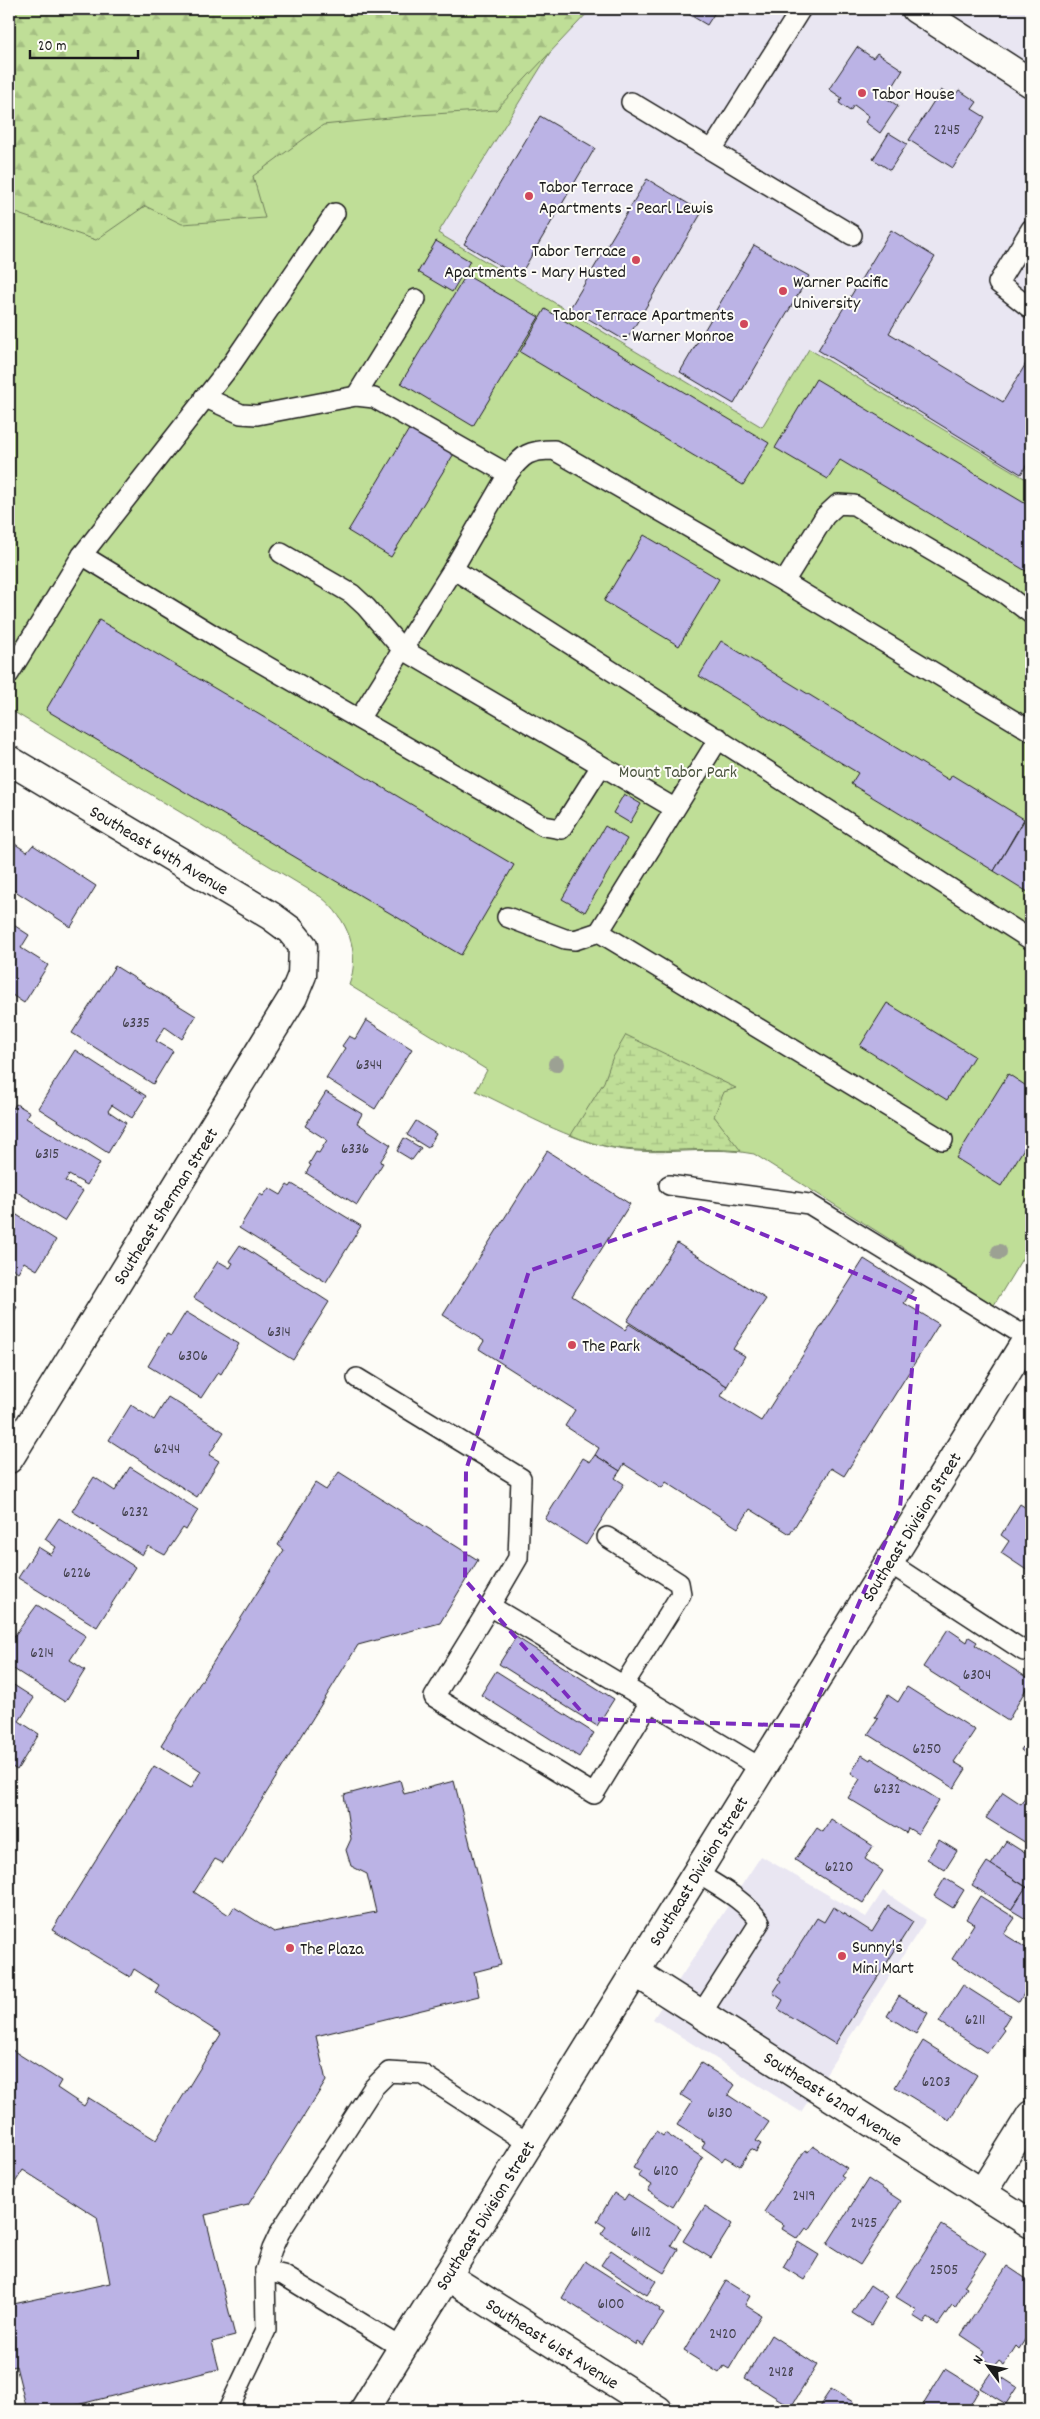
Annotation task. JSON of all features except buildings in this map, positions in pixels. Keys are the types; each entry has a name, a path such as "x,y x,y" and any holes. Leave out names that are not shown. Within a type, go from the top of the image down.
{"street":[{"path":"916,9 1031,83"},
{"name":"Southeast 64th Avenue","path":"9,760 270,916 290,930 303,946"},
{"name":"Southeast Sherman Street","path":"9,1459 293,997 302,975 303,946"},
{"name":"Southeast Division Street","path":"364,2410 1030,1335"},
{"name":"Southeast 62nd Avenue","path":"635,1972 1031,2224"},
{"path":"982,2193 1031,2115"},
{"name":"Southeast 61st Avenue","path":"447,2276 658,2410"}],"lane":[{"path":"712,150 801,9"},
{"path":"631,102 852,235"},
{"path":"9,674 82,555 257,330 334,213"},
{"path":"1031,229 998,283 1031,309"},
{"path":"356,396 416,299"},
{"path":"204,397 241,414 257,415 356,396 374,398 388,404 508,474"},
{"path":"359,719 453,569 508,474 519,459 535,450 554,450 784,582 1031,731"},
{"path":"784,582 825,516 838,504 854,505 1005,594 1031,614"},
{"path":"281,553 352,594 366,607 402,649 674,808"},
{"path":"82,555 544,826 561,829 602,766"},
{"path":"453,569 1031,940"},
{"path":"508,917 565,939 575,940 599,932 719,738"},
{"path":"599,932 942,1140"},
{"path":"669,1185 809,1204 1030,1335"},
{"path":"357,1378 521,1478 518,1558 434,1697 594,1794 650,1702"},
{"path":"607,1537 679,1583 681,1594 623,1686"},
{"path":"888,1562 1024,1651"},
{"path":"490,1606 761,1768"},
{"path":"697,1873 732,1895 752,1912 760,1922 701,2014"},
{"path":"228,2410 266,2330 265,2272 280,2232 373,2088 389,2072 422,2074 528,2143"},
{"path":"265,2272 283,2275 402,2348"}],"highlighted area":[{"path":"701,1208 918,1300 900,1508 806,1726 588,1719 465,1580 466,1470 529,1271"}],"shaded area":[{"name":"Warner Pacific University","path":"577,9 1031,9 1031,482 809,349 762,427 438,233"},
{"path":"761,1856 866,1917 883,1891 926,1920 801,2112 653,2019"}],"green space":[{"name":"Mount Tabor Park","path":"9,9 577,9 438,233 762,427 809,349 1031,482 1031,1244 994,1305 754,1154 710,1150 651,1152 615,1149 574,1137 476,1091 487,1070 349,985 353,961 350,937 338,916 321,897 9,709"},
{"path":"9,9 591,9 496,110 418,115 323,125 253,176 265,218 182,224 145,206 96,240 21,215 9,208"},
{"path":"626,1035 736,1088 724,1092 714,1116 741,1151 634,1150 592,1143 571,1135 604,1082 612,1059"}],"place":[{"name":"Tabor House","path":"862,93"},
{"name":"Tabor Terrace Apartments - Pearl Lewis","path":"529,196"},
{"name":"Tabor Terrace Apartments - Mary Husted","path":"636,260"},
{"name":"Warner Pacific University","path":"783,291"},
{"name":"Tabor Terrace Apartments - Warner Monroe","path":"744,324"},
{"name":"The Park","path":"572,1345"},
{"name":"The Plaza","path":"290,1948"},
{"name":"Sunny's Mini Mart","path":"842,1956"}]}
